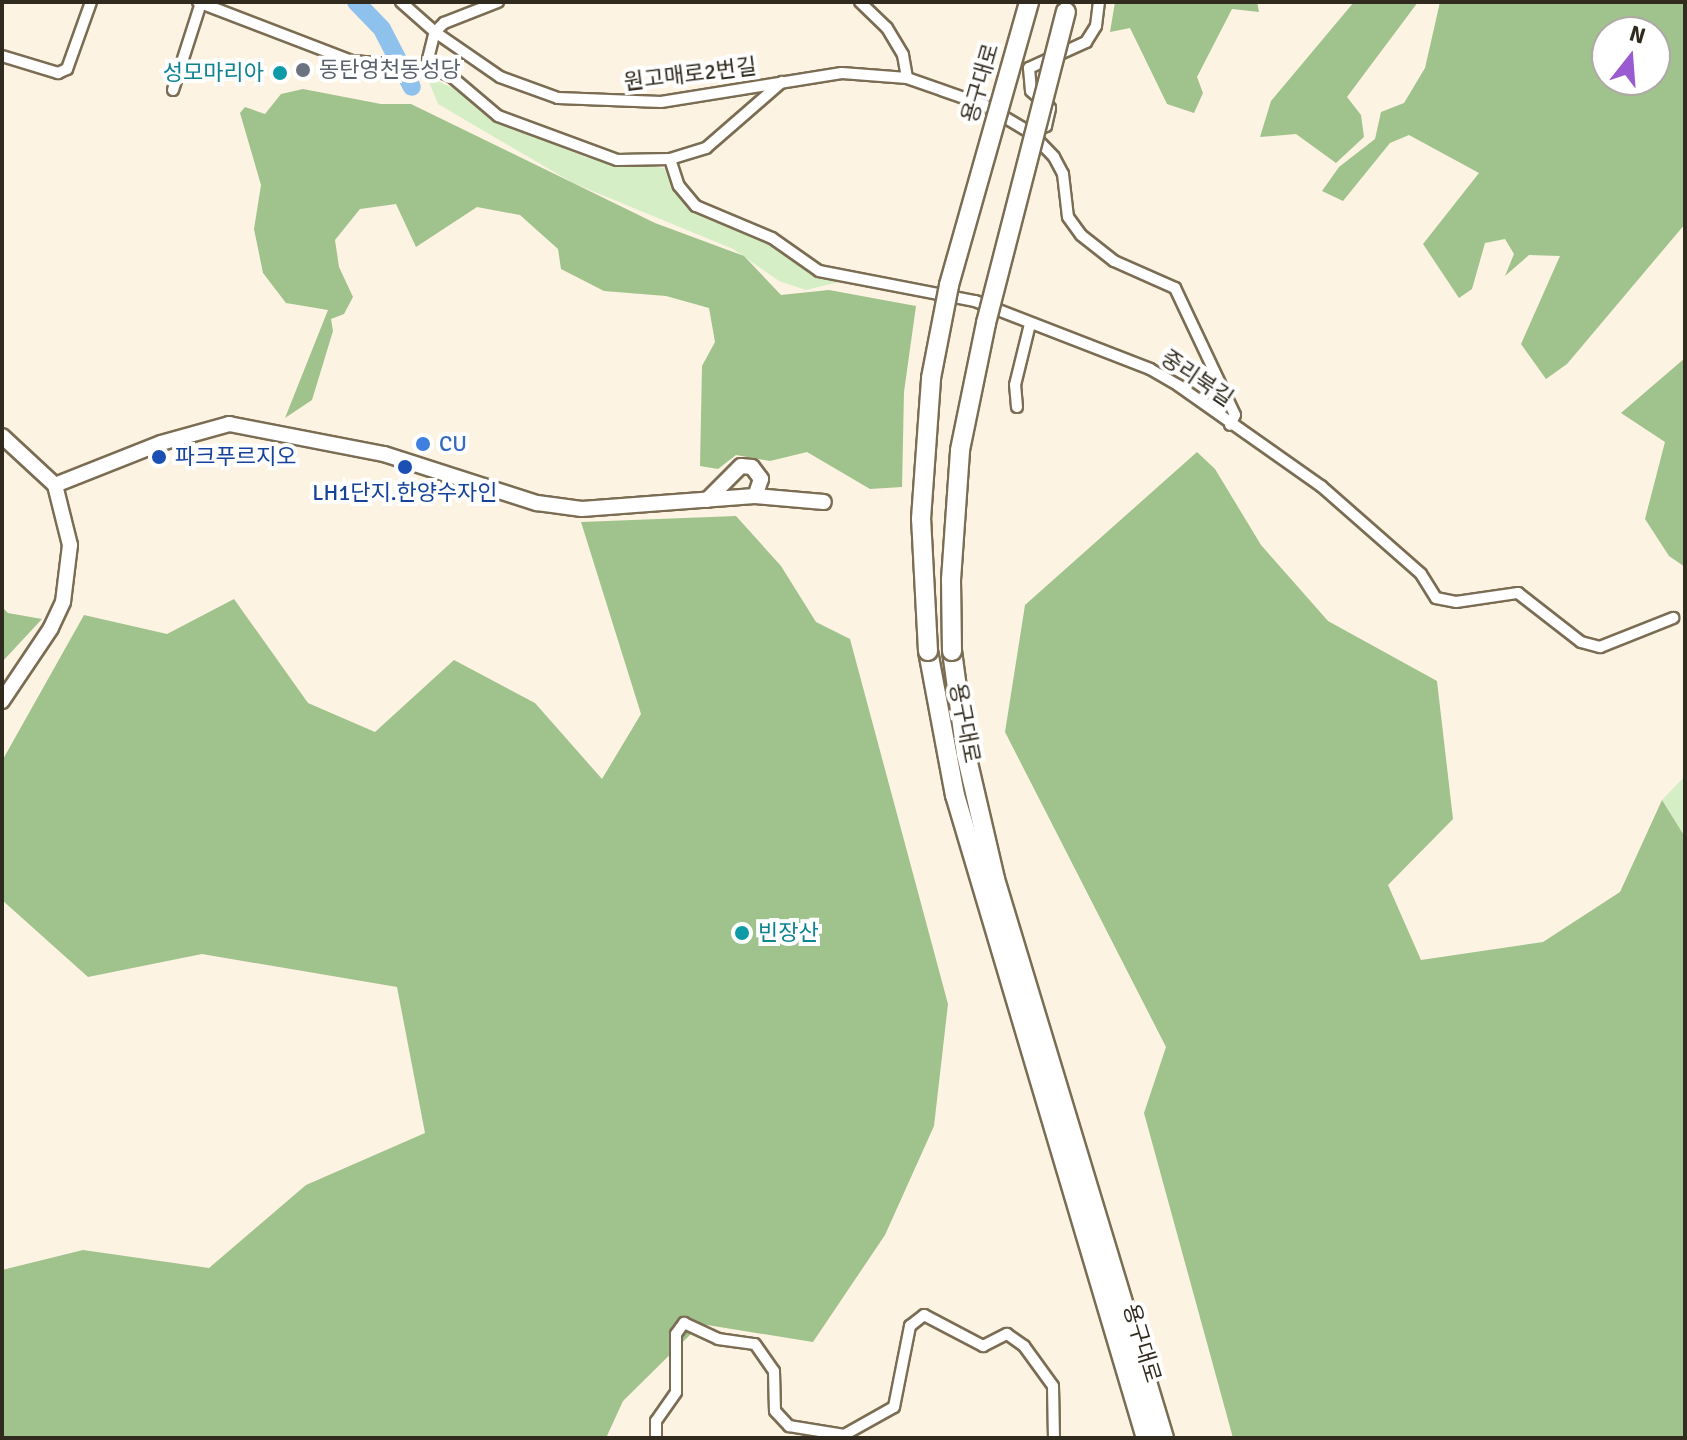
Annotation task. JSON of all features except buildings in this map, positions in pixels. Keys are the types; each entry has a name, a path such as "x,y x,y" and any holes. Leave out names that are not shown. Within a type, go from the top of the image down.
{"highway":[{"name":"용구대로","path":"1029,2 949,285 931,378 921,519 928,651 959,810 1146,1438"},
{"name":"용구대로","path":"1068,7 986,323 960,450 951,580 952,651 966,754 995,879 1164,1438"}],"street":[{"path":"2,56 58,73 67,69 91,2"},
{"path":"423,67 435,32 444,23 498,2"},
{"path":"860,2 887,28 903,55 907,78"},
{"path":"1099,2 1096,26 1086,42 1029,68 1031,91 1050,108 1046,126 1031,133 1063,174 1068,217 1081,235 1114,261 1175,288 1235,415 1230,425"},
{"path":"173,90 200,3 337,56 383,65 423,67 452,77 498,116 602,157 670,159 706,148 782,81"},
{"name":"원고매로2번길","path":"406,5 435,32 500,77 558,98 661,102 842,73 907,78 959,94 1031,133"},
{"name":"중리북길","path":"670,159 679,186 696,206 772,238 819,271 929,289 1150,369 1321,486 1421,574 1436,598 1456,602 1518,593 1581,642 1600,647 1673,618"},
{"path":"1017,407 1015,385 1030,324"},
{"path":"55,485 161,443 229,424 384,454 537,503 582,509 755,496 824,502"},
{"path":"2,436 55,485 70,545 63,602 2,701"},
{"path":"707,500 741,466 752,467 761,479 755,496"},
{"path":"656,1438 656,1421 676,1392 676,1334 684,1323 718,1339 755,1344 774,1371 775,1411 789,1426 844,1435 894,1407 910,1326 924,1315 983,1346 1007,1334 1024,1346 1053,1386 1054,1438"}],"green space":[{"path":"1115,2 1257,2 1259,12 1232,9 1197,77 1203,93 1194,113 1167,104 1130,28 1110,32"},
{"path":"1354,2 1418,2 1347,97 1361,115 1364,137 1336,163 1296,134 1260,137 1271,101"},
{"path":"1440,2 1685,2 1685,224 1567,364 1546,379 1521,344 1560,256 1529,255 1505,276 1514,254 1505,239 1485,243 1472,289 1459,298 1423,244 1479,173 1409,135 1390,143 1343,201 1322,191 1339,167 1375,139 1381,112 1404,103 1425,68"},
{"path":"427,77 456,89 492,120 588,158 664,168 697,213 762,239 839,282 806,290 779,281 733,249 573,183 438,104"},
{"path":"303,89 381,104 411,104 655,223 744,256 781,295 829,290 916,306 904,392 902,487 870,489 807,452 770,461 736,455 718,469 700,466 702,366 715,342 709,308 666,296 604,291 561,269 558,249 520,215 477,207 416,247 396,204 360,209 335,240 339,267 353,297 344,314 331,319 333,331 312,400 285,418 328,310 286,303 263,273 254,229 261,185 240,113 245,107 265,114 281,94"},
{"path":"1685,358 1685,567 1669,556 1645,519 1665,442 1621,413"},
{"path":"1197,452 1215,469 1261,545 1328,621 1437,681 1453,819 1388,885 1421,960 1543,942 1620,892 1662,800 1685,837 1685,1438 1233,1438 1144,1113 1166,1047 1005,732 1025,605"},
{"path":"736,516 781,566 816,622 850,639 948,1004 934,1126 885,1235 813,1342 701,1324 623,1401 606,1438 2,1438 2,1270 83,1250 209,1268 306,1185 425,1133 397,987 202,954 88,977 2,900 2,761 84,615 167,634 234,599 308,703 375,732 454,660 535,703 602,779 641,714 581,522"},
{"path":"2,607 8,613 42,619 2,662"},
{"path":"1685,776 1685,837 1662,800"}],"waterway":[{"path":"356,2 382,29 412,87"}],"place":[{"name":"동탄영천동성당","path":"303,70"},
{"name":"성모마리아","path":"280,73"},
{"name":"CU","path":"423,444"},
{"name":"파크푸르지오","path":"159,457"},
{"name":"LH1단지.한양수자인","path":"405,467"},
{"name":"빈장산","path":"742,933"}]}
